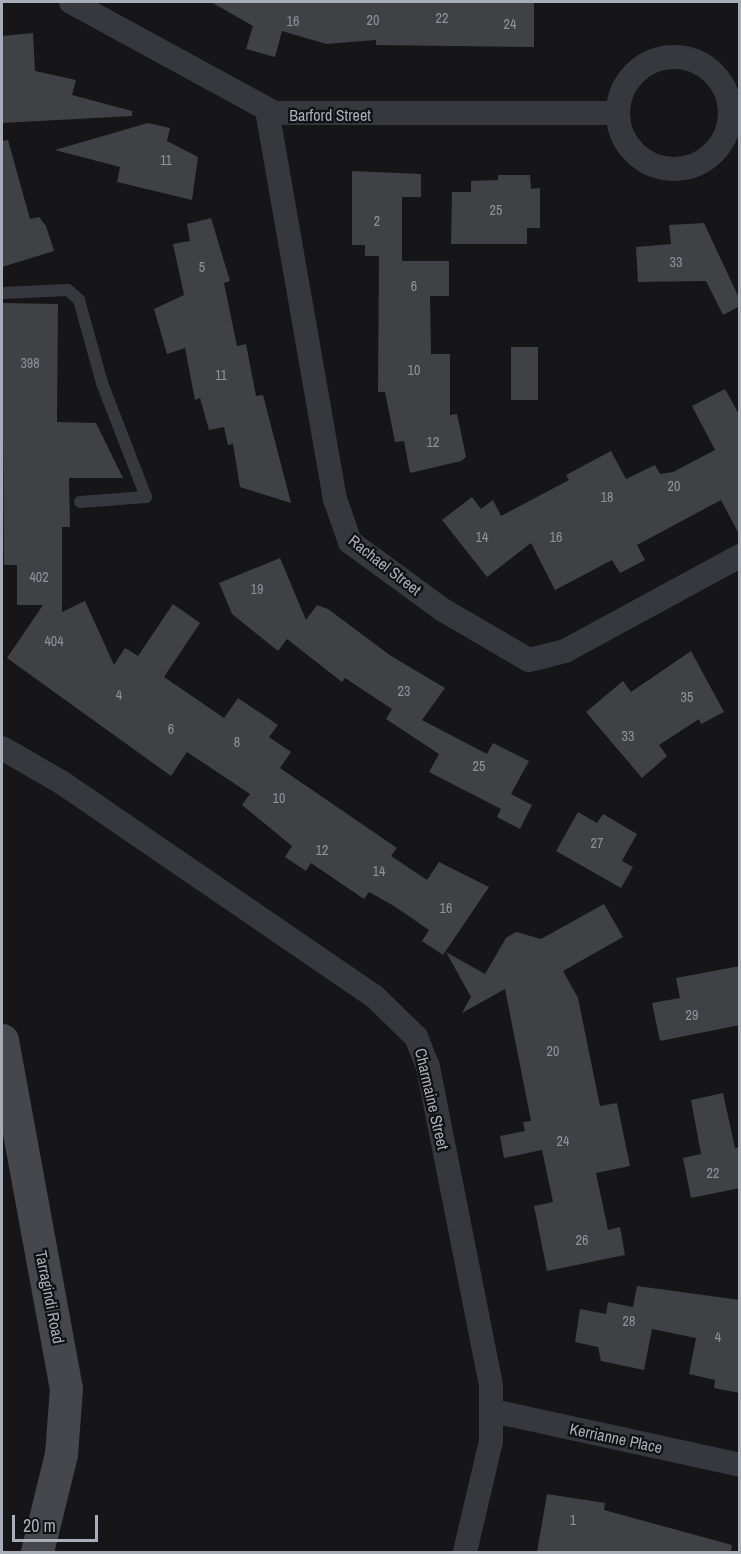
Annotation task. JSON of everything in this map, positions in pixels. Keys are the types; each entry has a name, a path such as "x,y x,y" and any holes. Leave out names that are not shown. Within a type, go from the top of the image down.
{"street":[{"name":"Barford Street","path":"71,2 267,110 294,116 618,113"},
{"path":"680,57 714,73 728,96 730,115 723,141 712,155 687,167 669,169 636,154 621,131 618,113 621,94 637,71 662,58 680,57"},
{"name":"Rachael Street","path":"267,110 272,167 333,487 350,542 452,616 529,660 565,651 740,556"},
{"name":"Charmaine Street","path":"2,748 61,782 374,996 416,1036 430,1078 493,1411 465,1552"},
{"name":"Tarragindi Road","path":"2,1040 66,1388 63,1445 37,1552"},
{"name":"Kerrianne Place","path":"493,1411 740,1465"}],"lane":[{"path":"2,293 68,290 79,300 102,383 146,497 80,502"}],"building":[{"path":"211,2 534,2 534,47 376,45 376,40 326,44 282,31 275,57 246,49 253,26"},
{"path":"33,33 35,71 76,80 72,95 132,111 132,116 2,123 2,36"},
{"path":"148,123 170,128 167,141 198,157 192,200 117,182 120,167 55,150"},
{"path":"8,140 30,219 39,217 46,226 54,251 2,267 2,141"},
{"path":"352,171 421,174 421,197 402,197 402,261 449,261 449,296 430,296 431,354 450,354 450,415 457,414 466,457 461,461 410,473 404,441 395,442 385,392 378,392 379,256 365,256 365,245 352,245"},
{"path":"498,175 530,175 531,189 540,188 540,228 527,228 527,244 451,244 452,192 471,192 471,181 498,180"},
{"path":"211,218 230,281 224,283 237,346 246,344 256,396 263,395 291,503 240,487 233,444 228,445 224,427 209,430 200,398 195,400 185,348 167,354 154,309 184,295 173,244 190,241 187,224"},
{"path":"704,223 740,300 740,306 723,315 706,281 638,282 636,247 671,244 669,225"},
{"path":"2,303 58,304 57,422 96,423 123,478 69,478 70,527 62,527 62,612 85,601 114,665 125,648 138,656 173,604 200,623 164,677 224,718 238,698 278,725 269,737 291,752 280,768 397,848 391,856 427,880 439,862 489,887 443,955 422,941 429,930 394,906 369,892 364,899 311,863 306,871 285,857 292,846 242,805 250,794 187,752 171,776 7,658 43,605 17,605 17,565 4,565"},
{"path":"511,347 538,347 538,400 511,400"},
{"path":"725,389 740,416 740,536 721,500 637,545 645,560 620,573 612,560 555,590 531,543 487,577 442,520 472,497 481,509 493,500 501,516 569,480 566,475 611,451 626,479 655,465 660,474 673,472 715,450 692,406"},
{"path":"280,558 306,620 317,605 328,609 391,656 445,688 422,720 487,754 493,743 529,761 511,794 532,805 520,829 497,817 501,809 429,772 439,754 386,719 392,709 345,678 342,682 287,639 278,651 232,614 219,583"},
{"path":"691,651 724,712 701,724 699,719 659,745 667,756 642,778 586,712 623,681 631,692"},
{"path":"578,812 597,823 603,814 637,834 622,861 633,867 621,888 556,851"},
{"path":"604,904 623,937 563,971 578,998 600,1106 617,1103 630,1166 596,1173 608,1230 620,1227 625,1255 547,1271 534,1206 553,1202 542,1150 504,1158 500,1136 525,1131 523,1122 531,1121 505,989 462,1013 471,997 446,952 485,974 506,938 516,932 541,939"},
{"path":"740,966 740,1025 660,1041 652,1003 680,998 676,978"},
{"path":"723,1093 735,1148 740,1147 740,1188 691,1198 683,1158 701,1154 691,1100"},
{"path":"637,1286 740,1300 740,1393 714,1388 715,1380 689,1374 696,1338 652,1329 644,1370 601,1361 598,1347 575,1342 580,1309 606,1314 608,1302 633,1307"},
{"path":"547,1494 605,1503 604,1510 732,1545 731,1552 537,1552"}]}
